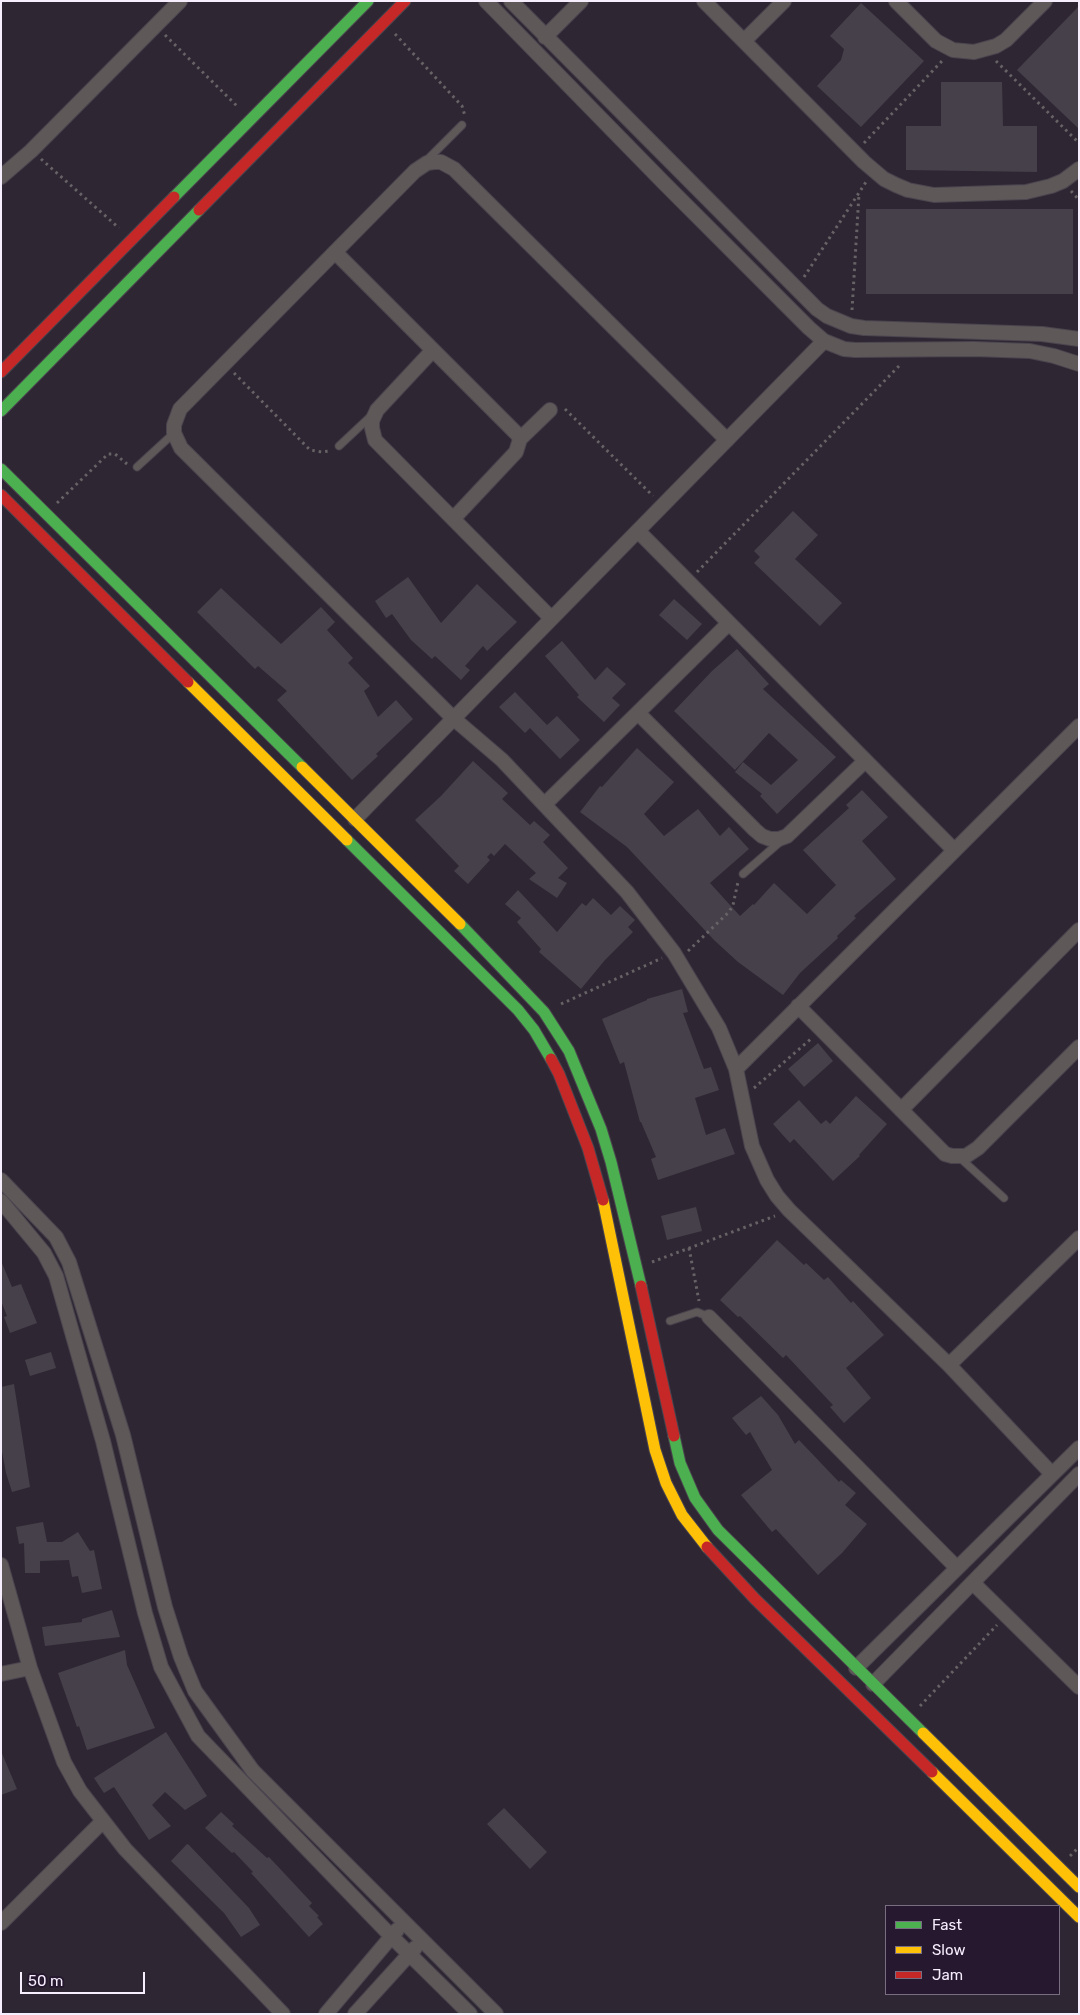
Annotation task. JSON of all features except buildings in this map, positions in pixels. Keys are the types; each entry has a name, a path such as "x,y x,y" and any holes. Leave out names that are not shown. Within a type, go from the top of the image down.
{"street":[{"path":"1,177 31,151 180,1"},
{"path":"1,411 137,249 251,119 368,1"},
{"path":"1,372 384,23 405,1"},
{"path":"486,1 664,183 809,328 824,340 834,345 855,350 974,349 1030,351 1079,364"},
{"path":"510,1 827,316 851,326 1074,336"},
{"path":"545,37 581,1"},
{"path":"704,1 874,171 884,179 908,190 927,194 1039,190 1062,181 1079,169"},
{"path":"744,41 784,1"},
{"path":"896,1 936,41 953,50 964,52 984,50 1006,40 1045,1"},
{"path":"727,440 454,169 448,165 434,162 420,166 224,364 180,409 174,425 174,433 182,448 453,718 502,760 626,892 676,956 719,1028 736,1069 750,1137 759,1164 777,1196 789,1210 949,1365 1052,1474"},
{"path":"664,183 677,169"},
{"path":"335,252 518,434 520,439"},
{"path":"974,349 976,331"},
{"path":"355,819 824,340"},
{"path":"433,350 378,410 372,421 375,440 551,618"},
{"path":"453,519 516,452 520,439 550,410"},
{"path":"1,469 355,819 481,945 544,1012 569,1051 601,1129 637,1267 675,1444 687,1481 701,1506 718,1530 771,1584 1079,1887"},
{"path":"1,495 518,1010 534,1030 559,1074 579,1122 598,1183 660,1466 673,1499 692,1530 755,1599 845,1685 1079,1917"},
{"path":"638,531 728,624 954,850"},
{"path":"545,804 728,624"},
{"path":"638,713 762,836 770,839 779,839 787,836 865,760"},
{"path":"736,1069 1079,726"},
{"path":"901,1110 1079,930"},
{"path":"468,960 481,945"},
{"path":"798,1006 945,1154 959,1157 966,1156 978,1148 1079,1047"},
{"path":"1,1180 56,1237 69,1262 123,1435 165,1608 181,1657 195,1691 253,1771 496,2014"},
{"path":"1,1201 44,1253 56,1276 103,1441 145,1613 161,1667 198,1736 391,1936 470,2014"},
{"path":"949,1365 1079,1238"},
{"path":"705,1315 957,1568"},
{"path":"103,1441 123,1435"},
{"path":"856,1668 1079,1448"},
{"path":"873,1684 1079,1474"},
{"path":"1,1565 30,1668 64,1762 80,1791 102,1822 125,1849 283,2014"},
{"path":"973,1583 1079,1687"},
{"path":"755,1599 771,1584"},
{"path":"1,1674 30,1668"},
{"path":"1,1923 102,1822"},
{"path":"326,2014 391,1936 405,1922"},
{"path":"355,2014 423,1939"}],"lane":[{"path":"420,166 462,125"},
{"path":"339,446 378,410"},
{"path":"138,467 174,433"},
{"path":"743,874 787,836"},
{"path":"959,1157 1004,1198"},
{"path":"670,1321 693,1313 705,1315"}],"path":[{"path":"384,23 462,106 465,115 462,125"},
{"path":"155,26 251,119"},
{"path":"854,152 953,50"},
{"path":"984,50 1079,143"},
{"path":"31,151 137,249"},
{"path":"797,288 874,171"},
{"path":"851,326 859,194"},
{"path":"688,582 916,350"},
{"path":"224,364 310,450 328,451 339,446"},
{"path":"550,410 559,407 568,411 662,506"},
{"path":"47,513 108,454 112,453 118,456 131,468 138,467"},
{"path":"544,1012 676,956 729,912 733,905 736,887 743,874"},
{"path":"743,1097 822,1030"},
{"path":"637,1267 789,1210"},
{"path":"690,1248 705,1315"},
{"path":"908,1718 1007,1616"}],"traffic: fast":[{"path":"174,197 368,1"},
{"path":"1,411 199,210"},
{"path":"1,469 302,767"},
{"path":"347,840 518,1010 534,1030 551,1059"},
{"path":"460,924 544,1012 569,1051 601,1129 611,1162 641,1286"},
{"path":"674,1436 680,1463 695,1498 718,1530 923,1733"}],"traffic: slow":[{"path":"188,682 347,840"},
{"path":"302,767 460,924"},
{"path":"603,1200 655,1450 666,1483 682,1515 707,1547"},
{"path":"923,1733 1079,1887"},
{"path":"932,1772 1079,1917"}],"traffic: jam":[{"path":"199,210 405,1"},
{"path":"1,372 174,197"},
{"path":"1,495 188,682"},
{"path":"551,1059 559,1074 588,1148 603,1200"},
{"path":"641,1286 674,1436"},
{"path":"707,1547 755,1599 932,1772"}]}
